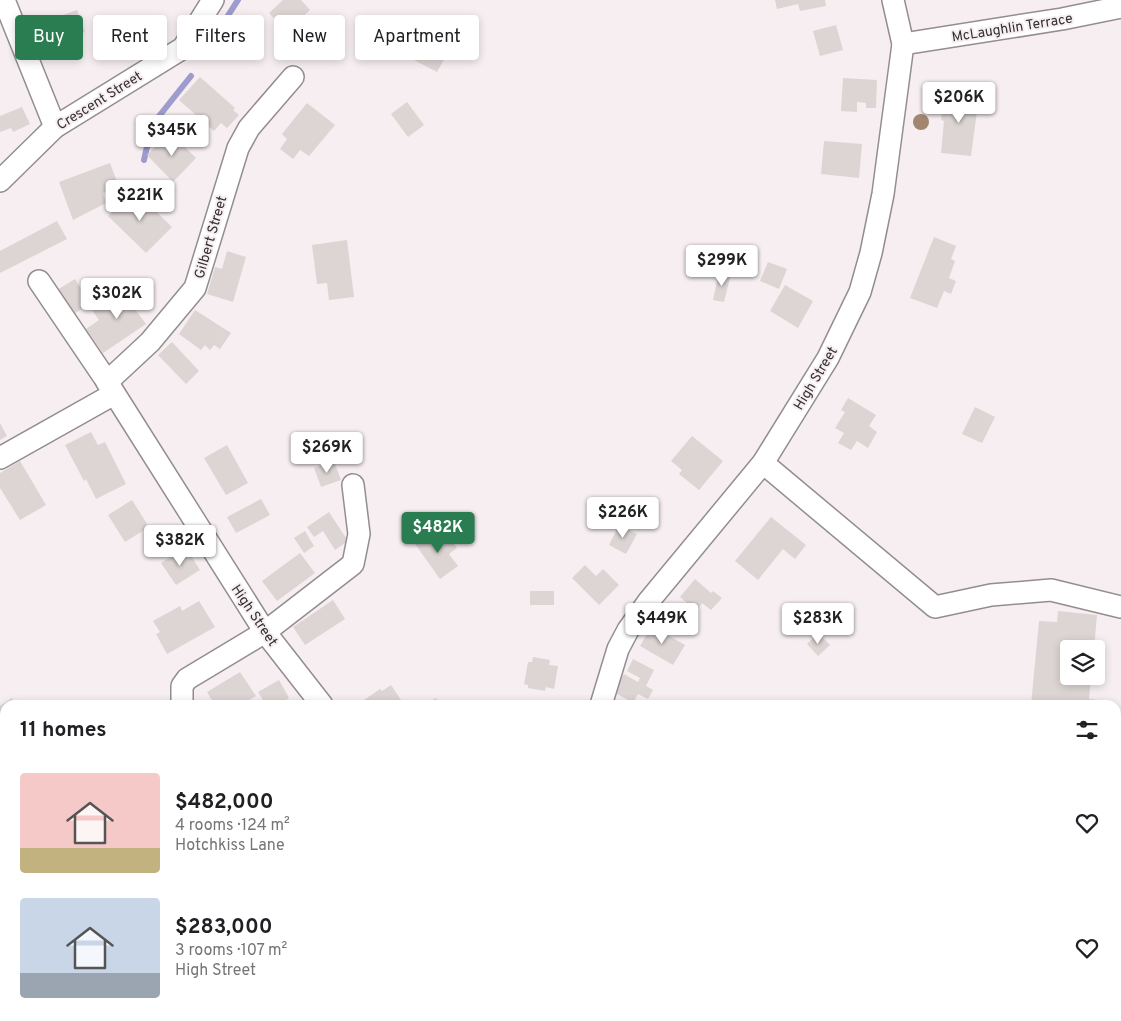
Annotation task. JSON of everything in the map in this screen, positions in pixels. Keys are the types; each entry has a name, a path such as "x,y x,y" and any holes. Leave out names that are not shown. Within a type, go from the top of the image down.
{"street":[{"path":"4,0 55,126"},
{"name":"Crescent Street","path":"0,180 55,126 182,48 213,0"},
{"name":"High Street","path":"602,700 618,648 628,630 648,602 763,463 828,358 860,292 872,253 883,194 903,44 893,0"},
{"name":"McLaughlin Terrace","path":"903,44 1062,19 1121,7"},
{"name":"Gilbert Street","path":"0,458 110,388 196,288 215,216 238,148 249,128 293,77"},
{"name":"High Street","path":"40,281 265,632 318,700"},
{"path":"763,463 935,607 991,595 1012,595 1050,590 1121,607"},
{"path":"182,700 182,686 188,679 265,632 353,564 360,534 353,485"}],"building":[{"path":"283,0 301,0 310,10 305,15 274,15 274,18 269,13"},
{"path":"775,0 825,0 826,6 800,11 798,4 777,9"},
{"path":"77,10 79,15 63,15"},
{"path":"836,25 843,50 820,56 813,31"},
{"path":"414,60 444,60 437,72"},
{"path":"200,77 235,108 233,110 239,115 227,128 221,123 214,131 179,100"},
{"path":"843,78 877,80 876,108 866,108 866,103 857,102 857,112 841,111"},
{"path":"944,93 979,96 971,156 941,153 944,121 941,120"},
{"path":"407,102 424,125 408,137 391,114"},
{"path":"307,103 335,125 309,156 300,150 293,159 280,149 287,139 282,134"},
{"path":"22,107 30,124 13,132 11,128 0,132 0,116"},
{"path":"170,132 196,158 173,182 147,155"},
{"path":"824,141 862,144 859,178 821,174"},
{"path":"110,163 119,187 103,193 106,203 73,220 59,182"},
{"path":"134,190 172,227 146,253 108,216"},
{"path":"57,221 67,239 0,273 0,251"},
{"path":"934,237 956,246 951,259 955,261 949,278 956,281 951,294 944,291 937,308 910,298"},
{"path":"347,240 354,297 329,300 327,283 317,284 312,245"},
{"path":"227,251 246,257 233,302 207,294 215,267 222,269"},
{"path":"768,262 787,269 779,289 760,281"},
{"path":"719,272 731,274 724,302 713,300"},
{"path":"75,279 81,289 93,282 102,297 72,315 57,290"},
{"path":"135,283 144,296 132,305 146,324 103,353 86,329 99,320 92,310 112,296 120,307 126,302 120,294"},
{"path":"785,285 813,301 798,328 770,311"},
{"path":"195,310 231,333 220,349 214,345 210,350 205,345 201,350 179,334"},
{"path":"172,342 199,371 186,384 158,355"},
{"path":"848,398 876,415 869,426 877,432 868,448 857,441 851,450 838,443 844,433 835,428 845,412 841,410"},
{"path":"975,407 995,417 982,443 962,434"},
{"path":"0,423 7,436 0,440"},
{"path":"91,432 98,445 105,442 126,484 96,499 65,445"},
{"path":"692,436 723,461 699,490 679,474 682,470 671,461"},
{"path":"227,445 248,483 226,495 204,458"},
{"path":"20,461 46,505 20,520 0,488 0,473"},
{"path":"334,461 341,480 321,487 314,468"},
{"path":"261,499 270,515 236,533 227,517"},
{"path":"132,500 149,527 125,542 108,515"},
{"path":"329,512 348,541 335,550 323,531 314,537 307,527"},
{"path":"771,517 806,545 795,559 783,549 758,580 735,561"},
{"path":"619,525 637,534 626,554 609,545"},
{"path":"305,531 314,546 304,553 294,538"},
{"path":"433,531 441,542 449,537 457,548 449,554 458,566 440,579 415,544"},
{"path":"180,551 185,558 190,554 200,570 176,585 161,563"},
{"path":"300,553 315,573 277,601 262,581"},
{"path":"585,565 596,576 603,569 619,585 599,605 572,578"},
{"path":"695,579 711,593 713,591 722,598 711,610 702,603 696,611 680,597"},
{"path":"530,591 554,591 554,605 530,605"},
{"path":"333,600 345,619 305,645 293,627"},
{"path":"199,601 215,627 167,654 156,634 160,632 153,621 180,606 182,611"},
{"path":"1058,611 1097,615 1095,640 1060,640 1060,685 1090,685 1089,699 1099,700 1031,700 1039,621 1057,622"},
{"path":"652,626 685,645 673,665 640,646"},
{"path":"818,633 830,645 818,656 807,644"},
{"path":"533,657 550,660 549,665 558,666 554,689 546,687 545,691 528,688 528,685 524,684 528,662 532,662"},
{"path":"633,659 654,670 646,686 653,690 648,699 638,694 635,700 628,700 614,692 624,674 638,682 640,678 627,671"},
{"path":"240,672 256,696 249,700 212,700 207,692"},
{"path":"279,680 289,698 286,700 263,700 258,692"},
{"path":"391,685 401,700 364,700 380,689 382,691"}],"waterway":[{"path":"228,15 238,0"},
{"path":"144,160 152,125 191,76"}]}
